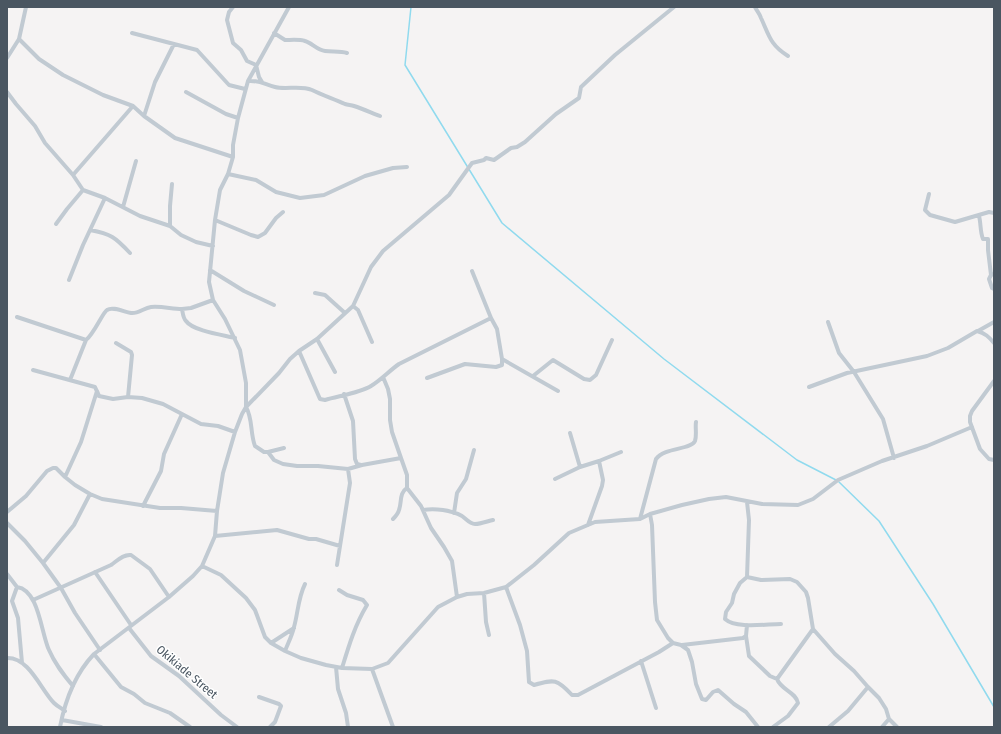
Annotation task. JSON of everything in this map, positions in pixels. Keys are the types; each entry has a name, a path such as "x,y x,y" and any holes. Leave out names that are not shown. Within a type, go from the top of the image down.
{"street":[{"path":"7,58 19,39 26,7"},
{"path":"233,7 229,12 227,20 233,43 241,50 247,61 256,65"},
{"path":"284,448 264,452 254,446 251,431 251,420 246,407 246,383 242,358 235,338 213,300 209,282 215,220 220,190 228,174 238,118 248,81 288,7"},
{"path":"60,727 73,686 81,670 94,654 169,597 202,566 215,536 223,473 235,432 246,407 299,351 317,340 353,306 371,267 383,251 449,195 472,163 484,160 486,158 494,160 511,148 525,142 556,114 579,98 581,87 615,55 674,7"},
{"path":"755,7 770,39 779,50 788,56"},
{"path":"274,32 286,40 293,39 305,41 325,51 347,53"},
{"path":"132,33 197,50 229,85 246,89"},
{"path":"19,39 39,59 63,75 103,95 133,106 144,116 175,138 232,157"},
{"path":"144,116 155,82 174,44"},
{"path":"256,65 262,82"},
{"path":"248,81 257,80 275,87 312,90 316,94 324,94 332,100 354,106 380,116"},
{"path":"7,92 35,126 45,143 73,175 83,190 105,198 140,216 170,226 181,235 196,242 213,246"},
{"path":"186,92 226,114 238,118"},
{"path":"73,175 133,106"},
{"path":"122,207 136,161"},
{"path":"228,174 256,180 276,192 300,198 324,195 365,176 393,168 406,167"},
{"path":"170,226 172,184"},
{"path":"56,224 83,190"},
{"path":"929,194 925,210 930,215 955,222 989,212 994,213"},
{"path":"69,280 105,198"},
{"path":"215,220 258,237 265,234 276,218 283,212"},
{"path":"979,216 981,234 983,239 988,239 988,250 992,274 989,279 992,288 994,289"},
{"path":"90,230 108,234 118,240 130,253"},
{"path":"210,270 244,291 274,305"},
{"path":"427,378 465,364 496,367 502,365 497,329 472,271"},
{"path":"315,293 325,295 345,313"},
{"path":"70,380 86,340 90,337 107,309 132,313 159,307 182,309 191,308 213,300"},
{"path":"353,306 358,310 372,342"},
{"path":"182,309 187,323 204,331 235,338"},
{"path":"17,317 86,340"},
{"path":"299,351 320,399 325,400 366,389 399,364 491,318"},
{"path":"828,322 838,353 854,372 883,419 894,458"},
{"path":"809,388 854,372 927,356 948,348 994,322"},
{"path":"977,331 982,332 994,343"},
{"path":"317,340 335,372"},
{"path":"533,376 553,360 584,379 590,380 596,374 612,340"},
{"path":"116,343 131,352 132,355 128,397"},
{"path":"502,359 558,391"},
{"path":"33,370 95,387 99,396"},
{"path":"383,377 390,399 390,420 392,432 406,475 407,488 422,510 431,528 444,546 452,561 457,597"},
{"path":"994,381 970,416 970,422 980,449 989,459 994,460"},
{"path":"65,477 81,442 97,391 99,396"},
{"path":"344,394 353,421 355,459 357,464 362,465"},
{"path":"99,396 113,399 128,397 142,398 163,404 201,424 218,426 235,432"},
{"path":"143,506 161,471 164,454 182,414"},
{"path":"640,519 656,459 664,451 690,446 694,443 696,422"},
{"path":"202,566 221,575 246,598 256,610 265,637 271,643 302,658 336,667 372,669 388,663 438,607 457,597 467,594 484,593 506,587 534,565 569,533 595,522 640,519 650,514 709,499 726,497 762,504 798,505 813,499 838,480 882,461 927,446 972,427"},
{"path":"570,433 580,467"},
{"path":"454,513 456,493 466,479 474,450"},
{"path":"268,452 274,460 283,464 348,469 401,458"},
{"path":"555,479 580,467 621,452"},
{"path":"588,525 603,480 599,461"},
{"path":"7,512 26,496 50,468 56,468 65,477 90,494 102,499 160,508 217,511"},
{"path":"337,565 350,483 348,469"},
{"path":"393,519 399,513 403,490 407,488"},
{"path":"43,563 74,525 90,494"},
{"path":"747,502 749,520 748,577"},
{"path":"422,510 432,508 454,513 462,516 472,524 494,520"},
{"path":"650,514 657,620 668,638 673,642 682,645 688,650 696,684 702,699 706,700 713,692 718,690 746,712 758,727"},
{"path":"7,523 26,541 43,563 61,588 75,613 100,650"},
{"path":"215,536 277,530 340,546"},
{"path":"33,600 110,566 120,558 128,555 150,568 169,597"},
{"name":"Okikiade Street","path":"95,572 151,656 179,676 221,715 237,727"},
{"path":"7,574 16,587 24,589 33,600 48,648 56,666 73,686"},
{"path":"781,624 747,625 728,622 725,619 726,612 732,603 734,594 740,583 748,577 761,580 790,579 797,582 806,592 813,629 835,654 854,671 868,688 879,698 886,709 889,719 897,727"},
{"path":"285,651 294,628 300,595 305,584"},
{"path":"16,587 12,601 18,618 22,662"},
{"path":"506,587 520,625 527,651 529,682 534,685 550,680 558,682 572,695 578,695 659,652 673,642"},
{"path":"339,590 347,596 353,596 363,600 367,605 358,619 357,627 351,636 342,668"},
{"path":"484,593 486,622 489,635"},
{"path":"747,625 746,636 749,656 770,676 777,679 778,683 782,687 797,698 798,702 788,716 773,727"},
{"path":"271,643 294,628"},
{"path":"777,679 813,629"},
{"path":"682,645 724,641 746,636"},
{"path":"94,654 121,687 134,694 145,703 170,713 190,727"},
{"path":"7,658 22,662 55,704 65,711"},
{"path":"641,661 656,708"},
{"path":"336,667 338,689 347,717 348,727"},
{"path":"372,669 394,727"},
{"path":"829,727 848,711 868,688"},
{"path":"259,697 281,706 275,722 270,727"},
{"path":"882,727 889,719"},
{"path":"62,720 101,727"}],"waterway":[{"path":"411,7 405,65 502,223 664,359 797,460 836,480"},
{"path":"839,482 879,521 933,604 994,707"}]}
